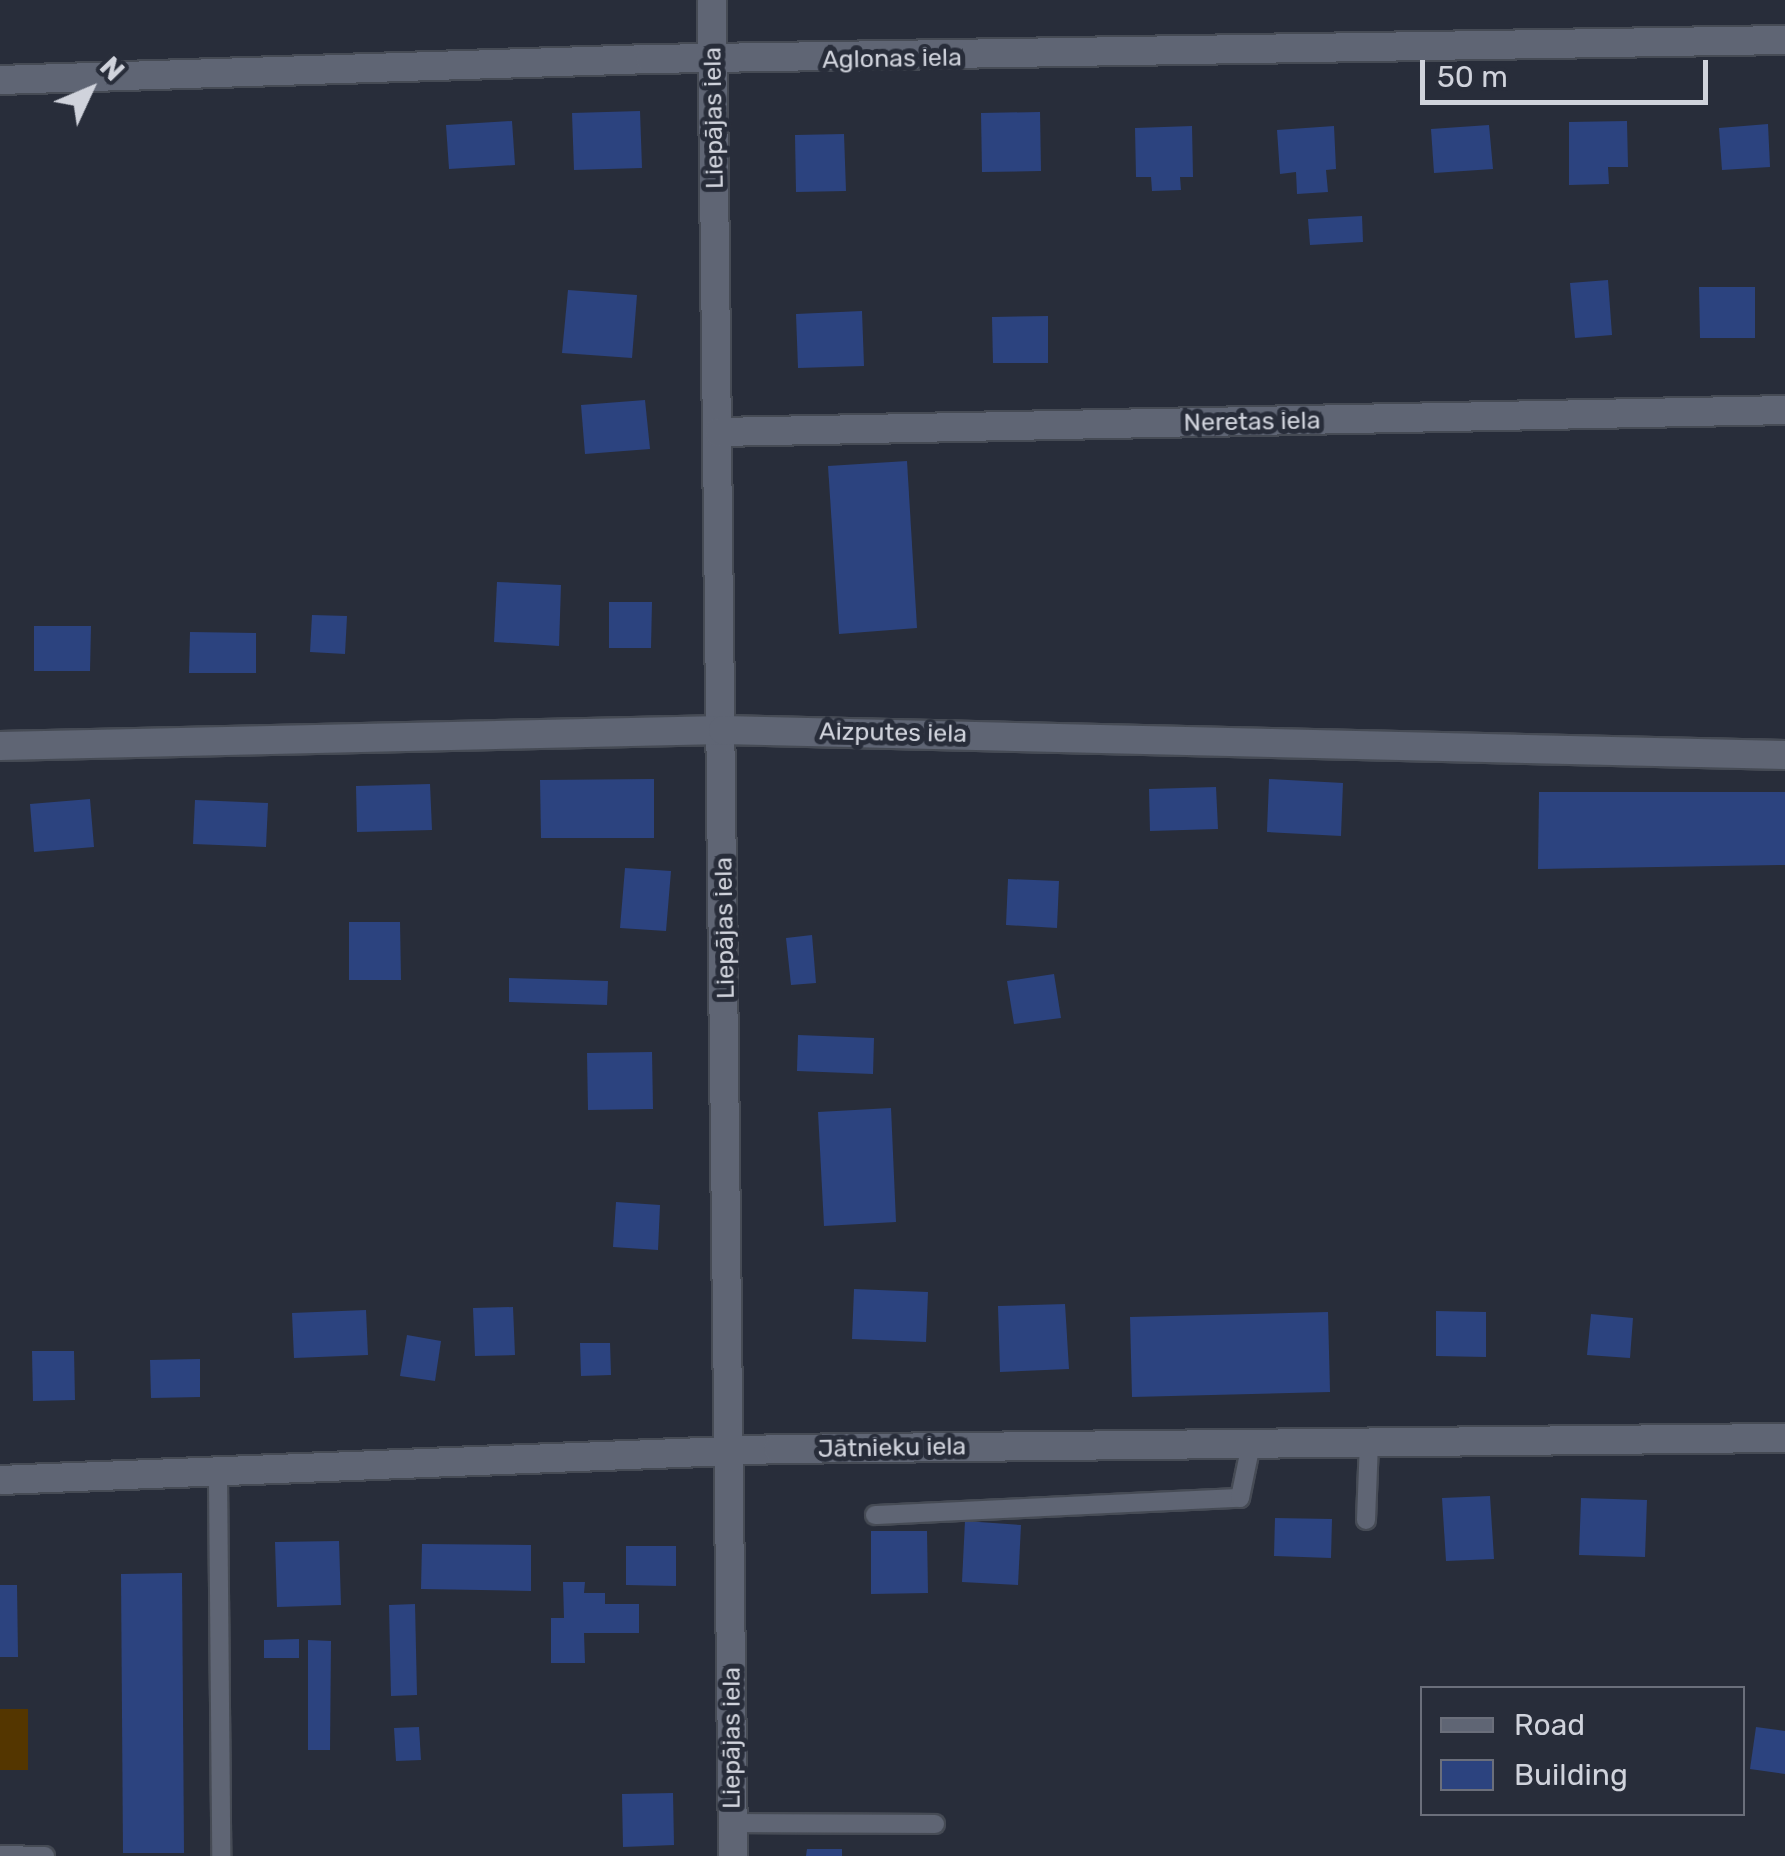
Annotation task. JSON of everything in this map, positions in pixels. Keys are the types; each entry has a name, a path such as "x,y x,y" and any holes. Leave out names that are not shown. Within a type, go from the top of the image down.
{"street":[{"name":"Liepājas iela","path":"712,0 734,1856"},
{"name":"Aglonas iela","path":"0,80 713,58 1301,54 1785,40"},
{"name":"Neretas iela","path":"718,432 1785,410"},
{"name":"Aizputes iela","path":"0,746 723,730 1785,756"},
{"name":"Jātnieku iela","path":"0,1480 218,1476 732,1452 1785,1438"}],"lane":[{"path":"1366,1520 1369,1442"},
{"path":"875,1515 1240,1498 1251,1444"},
{"path":"218,1476 221,1856"},
{"path":"732,1823 935,1824"},
{"path":"0,1855 45,1856"}],"shaded area":[{"path":"0,1709 28,1709 28,1770 0,1770"}],"building":[{"path":"640,111 642,168 574,170 572,113"},
{"path":"1040,112 1041,171 982,172 981,113"},
{"path":"512,121 515,165 449,169 446,125"},
{"path":"1627,121 1628,167 1608,167 1609,184 1569,185 1569,122"},
{"path":"1768,124 1770,167 1722,170 1719,128"},
{"path":"1489,125 1493,169 1434,173 1431,129"},
{"path":"1192,126 1193,177 1180,177 1181,190 1152,191 1151,177 1136,177 1135,128"},
{"path":"1334,126 1336,169 1326,170 1328,192 1297,194 1296,172 1280,174 1277,130"},
{"path":"844,134 846,191 796,192 795,135"},
{"path":"1362,216 1363,242 1310,245 1308,219"},
{"path":"1608,280 1612,335 1575,338 1570,283"},
{"path":"1699,287 1755,287 1755,338 1700,338"},
{"path":"568,290 637,295 632,358 562,353"},
{"path":"862,311 864,366 798,368 796,314"},
{"path":"1048,316 1048,363 993,363 992,317"},
{"path":"645,400 650,449 585,454 581,405"},
{"path":"907,461 917,628 839,634 828,466"},
{"path":"497,582 561,585 559,646 494,642"},
{"path":"609,602 652,602 651,648 609,648"},
{"path":"312,615 347,616 345,654 310,652"},
{"path":"34,626 91,626 90,671 34,671"},
{"path":"190,632 256,633 256,673 189,673"},
{"path":"654,779 654,838 541,838 540,780"},
{"path":"1269,779 1343,783 1341,836 1267,832"},
{"path":"430,784 432,830 357,832 356,786"},
{"path":"1216,787 1218,829 1150,831 1149,789"},
{"path":"1539,792 1785,792 1785,865 1538,869"},
{"path":"90,799 94,847 34,852 30,804"},
{"path":"195,800 268,803 266,847 193,844"},
{"path":"625,868 671,871 666,931 620,928"},
{"path":"1008,879 1059,881 1057,928 1006,925"},
{"path":"349,922 400,922 401,980 349,980"},
{"path":"812,935 816,983 791,985 786,938"},
{"path":"1054,974 1061,1018 1014,1024 1007,981"},
{"path":"509,978 608,981 607,1005 509,1002"},
{"path":"798,1035 874,1038 873,1074 797,1071"},
{"path":"652,1052 653,1109 588,1110 587,1053"},
{"path":"891,1108 896,1222 824,1226 818,1112"},
{"path":"616,1202 660,1205 658,1250 613,1247"},
{"path":"854,1289 928,1292 926,1342 852,1339"},
{"path":"1065,1304 1069,1369 1000,1372 998,1306"},
{"path":"513,1307 515,1355 475,1356 473,1308"},
{"path":"366,1310 368,1355 294,1358 292,1313"},
{"path":"1436,1311 1486,1312 1486,1357 1436,1356"},
{"path":"1328,1312 1330,1392 1132,1397 1130,1317"},
{"path":"1591,1314 1633,1318 1630,1358 1587,1355"},
{"path":"407,1335 441,1341 435,1381 400,1376"},
{"path":"580,1343 610,1343 611,1375 581,1376"},
{"path":"32,1351 74,1351 75,1400 33,1401"},
{"path":"200,1359 200,1397 151,1398 150,1360"},
{"path":"1490,1496 1494,1559 1446,1561 1442,1498"},
{"path":"1581,1498 1647,1500 1645,1557 1579,1555"},
{"path":"1275,1518 1332,1519 1331,1558 1274,1556"},
{"path":"965,1521 1021,1525 1018,1585 962,1582"},
{"path":"871,1531 927,1531 928,1593 871,1594"},
{"path":"339,1541 341,1605 277,1607 275,1542"},
{"path":"422,1544 531,1545 531,1591 421,1589"},
{"path":"626,1546 676,1546 676,1586 626,1585"},
{"path":"182,1573 184,1853 123,1853 121,1574"},
{"path":"563,1582 585,1582 584,1593 605,1593 605,1604 639,1604 639,1633 584,1633 585,1663 551,1663 551,1618 564,1618"},
{"path":"0,1585 17,1585 18,1657 0,1657"},
{"path":"415,1604 417,1695 391,1696 389,1605"},
{"path":"299,1639 299,1658 264,1658 264,1640"},
{"path":"308,1640 331,1641 330,1750 308,1750"},
{"path":"419,1727 421,1760 396,1761 394,1728"},
{"path":"1756,1727 1785,1731 1785,1774 1750,1769"},
{"path":"673,1793 674,1845 623,1847 622,1794"},
{"path":"807,1849 842,1849 842,1856 806,1856"}]}
